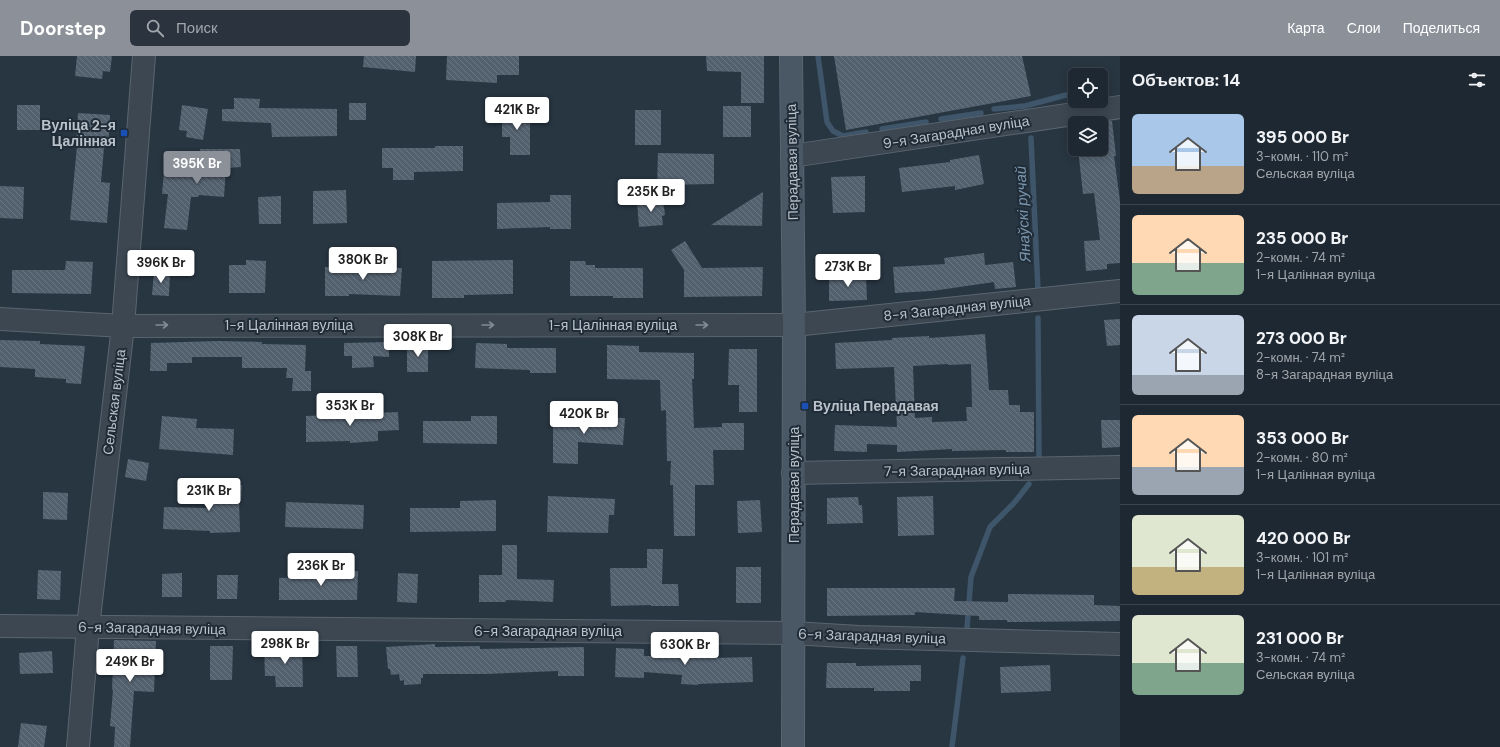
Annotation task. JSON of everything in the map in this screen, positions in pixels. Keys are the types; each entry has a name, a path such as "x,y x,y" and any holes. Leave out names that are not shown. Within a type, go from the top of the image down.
{"street":[{"name":"Сельская вуліца","path":"78,747 88,627 123,326 144,56"},
{"name":"Перадавая вуліца","path":"791,56 794,325 793,747"},
{"name":"9-я Загарадная вуліца","path":"792,156 1120,107"},
{"name":"8-я Загарадная вуліца","path":"794,325 1120,291"},
{"name":"1-я Цалінная вуліца","path":"0,319 123,326 794,325"},
{"name":"7-я Загарадная вуліца","path":"794,473 1120,467"},
{"name":"6-я Загарадная вуліца","path":"0,626 793,633 859,637 1120,644"}],"building":[{"path":"77,56 112,56 110,72 103,71 102,79 75,76"},
{"path":"364,56 416,56 415,72 363,67"},
{"path":"447,56 519,56 519,75 497,75 497,83 446,80"},
{"path":"706,56 764,56 764,103 741,103 741,72 707,71"},
{"path":"834,56 1022,56 1031,96 846,130"},
{"path":"234,98 260,99 259,108 337,109 337,136 272,137 271,123 222,121 222,109 234,109"},
{"path":"349,103 366,103 366,120 349,120"},
{"path":"17,105 40,105 40,130 17,130"},
{"path":"182,105 208,109 203,140 186,137 187,131 179,130"},
{"path":"723,106 751,106 751,137 723,137"},
{"path":"635,110 661,110 661,145 635,145"},
{"path":"502,111 530,111 530,155 510,155 510,137 502,137"},
{"path":"78,113 110,115 108,148 104,148 101,182 110,183 107,223 70,220 77,146"},
{"path":"1108,121 1112,121 1116,156 1114,156 1120,201 1120,263 1107,264 1107,269 1086,271 1084,241 1100,240 1094,193 1083,194 1079,156 1108,156"},
{"path":"435,146 463,146 463,171 414,172 414,180 393,180 393,168 382,168 382,148 435,148"},
{"path":"200,149 240,149 241,167 226,168 224,197 199,195 198,197 191,197 187,230 164,228 168,194 162,194 164,172 200,176"},
{"path":"658,153 714,154 714,184 657,185"},
{"path":"979,155 984,184 955,190 955,186 902,192 899,168 950,162 950,160"},
{"path":"865,176 865,212 833,213 831,177"},
{"path":"0,186 24,187 23,219 0,218"},
{"path":"346,190 347,223 313,224 313,191"},
{"path":"763,192 762,226 711,225 747,202"},
{"path":"550,195 571,195 571,229 550,229 550,227 497,229 497,203 550,202"},
{"path":"281,196 281,224 259,224 258,197"},
{"path":"663,199 665,215 662,216 663,225 639,227 637,202"},
{"path":"685,241 702,268 763,267 762,296 684,297 684,270 671,250"},
{"path":"984,253 985,265 1013,262 1016,287 995,289 994,282 932,291 895,293 893,267 945,264 944,258"},
{"path":"246,260 266,261 265,293 229,293 229,265 246,265"},
{"path":"513,260 513,294 464,295 464,298 432,298 432,261"},
{"path":"66,261 93,262 91,294 12,293 12,270 65,270"},
{"path":"570,261 585,261 586,265 595,265 595,268 643,268 643,298 570,296"},
{"path":"325,267 402,268 400,296 349,294 349,296 325,296"},
{"path":"154,272 170,273 169,296 152,295"},
{"path":"866,275 867,300 829,301 829,276"},
{"path":"1120,319 1120,345 1107,346 1104,320"},
{"path":"985,334 989,390 1008,390 1009,405 1020,405 1020,412 1034,412 1034,452 1006,452 1006,450 952,451 952,449 897,452 897,445 867,444 867,452 834,451 835,425 897,427 894,367 836,369 835,343 892,340 892,338 929,336 929,338","holes":["971,364 972,407 966,407 967,421 932,422 932,417 915,418 913,366"]},
{"path":"0,340 40,341 40,344 85,346 81,384 66,383 66,379 35,377 35,369 0,367"},
{"path":"218,341 306,345 305,371 311,371 311,391 292,391 293,378 286,378 287,368 242,368 242,357 192,357 192,363 167,363 167,371 150,371 151,343"},
{"path":"389,342 389,357 373,356 374,367 352,368 352,356 344,356 344,343"},
{"path":"476,343 507,344 507,348 556,348 556,373 530,373 530,370 475,368"},
{"path":"407,345 428,345 428,372 407,372"},
{"path":"607,345 639,346 639,352 694,353 694,379 692,379 694,428 722,427 722,423 744,423 744,450 713,450 714,485 695,485 695,536 674,536 673,485 670,485 671,461 667,461 666,410 661,411 660,380 607,379"},
{"path":"729,349 757,349 757,412 739,412 739,385 728,385"},
{"path":"398,412 399,430 378,431 378,441 350,443 350,441 306,442 306,416"},
{"path":"162,416 197,419 196,428 234,429 233,455 159,449"},
{"path":"471,416 497,416 497,444 423,443 423,421 471,421"},
{"path":"553,417 625,418 623,445 578,442 578,464 553,463"},
{"path":"1101,420 1120,420 1120,447 1102,448"},
{"path":"128,459 149,463 146,481 125,477"},
{"path":"208,484 242,485 241,501 239,501 240,532 210,533 210,531 163,529 164,507 207,508"},
{"path":"43,492 68,493 67,520 43,519"},
{"path":"548,496 615,499 614,515 609,515 608,533 547,532"},
{"path":"933,496 934,535 898,536 897,497"},
{"path":"858,497 859,505 862,505 863,523 827,524 827,498"},
{"path":"496,500 496,531 410,532 410,508 460,508 460,501"},
{"path":"760,500 762,532 738,533 737,501"},
{"path":"286,502 364,505 363,529 285,527"},
{"path":"502,545 517,545 517,579 554,580 553,602 506,600 506,602 479,602 479,575 502,575"},
{"path":"647,549 663,549 662,584 678,584 679,606 611,606 610,568 647,568"},
{"path":"736,567 761,567 761,603 736,603"},
{"path":"38,570 61,571 60,600 37,599"},
{"path":"324,571 358,571 357,600 279,600 279,578 324,577"},
{"path":"182,573 182,597 162,597 162,574"},
{"path":"398,573 418,574 417,603 397,602"},
{"path":"217,575 238,575 237,599 217,599"},
{"path":"827,588 955,588 954,601 1008,602 1008,594 1094,595 1094,605 1120,606 1120,621 1007,622 1007,620 979,620 979,616 915,612 915,615 827,616"},
{"path":"114,640 156,641 154,692 134,691 130,747 114,747 115,727 110,726 113,690"},
{"path":"435,644 435,647 480,646 480,649 584,647 584,676 558,676 558,671 486,674 423,674 421,684 404,685 404,680 400,681 399,674 391,675 390,669 388,669 386,647"},
{"path":"302,645 303,687 276,687 275,676 265,676 264,646"},
{"path":"210,646 233,646 232,680 210,680"},
{"path":"336,646 357,646 358,677 337,677"},
{"path":"616,648 644,649 644,656 672,656 672,649 701,651 714,650 715,658 752,657 753,682 698,685 681,684 682,675 644,672 644,678 615,677"},
{"path":"52,651 53,673 20,674 19,653"},
{"path":"827,663 856,663 856,666 921,665 921,681 910,681 910,691 874,691 874,688 826,688"},
{"path":"1050,665 1051,691 1001,693 1000,667"},
{"path":"21,723 47,726 44,747 18,747"}],"waterway":[{"path":"818,56 827,122 833,131 843,136 866,132"},
{"name":"Янаўскі ручай","path":"994,109 1025,106 1066,95"},
{"path":"941,119 981,113"},
{"path":"882,129 926,122"},
{"name":"Янаўскі ручай","path":"1031,138 1038,290"},
{"name":"Янаўскі ручай","path":"1038,318 1039,456"},
{"name":"Янаўскі ручай","path":"967,628 971,577 990,527 1014,503 1029,484"},
{"name":"Янаўскі ручай","path":"952,747 963,658"}],"place":[{"name":"Вуліца 2-я Цалінная","path":"124,133"},
{"name":"Вуліца Перадавая","path":"805,406"}]}
